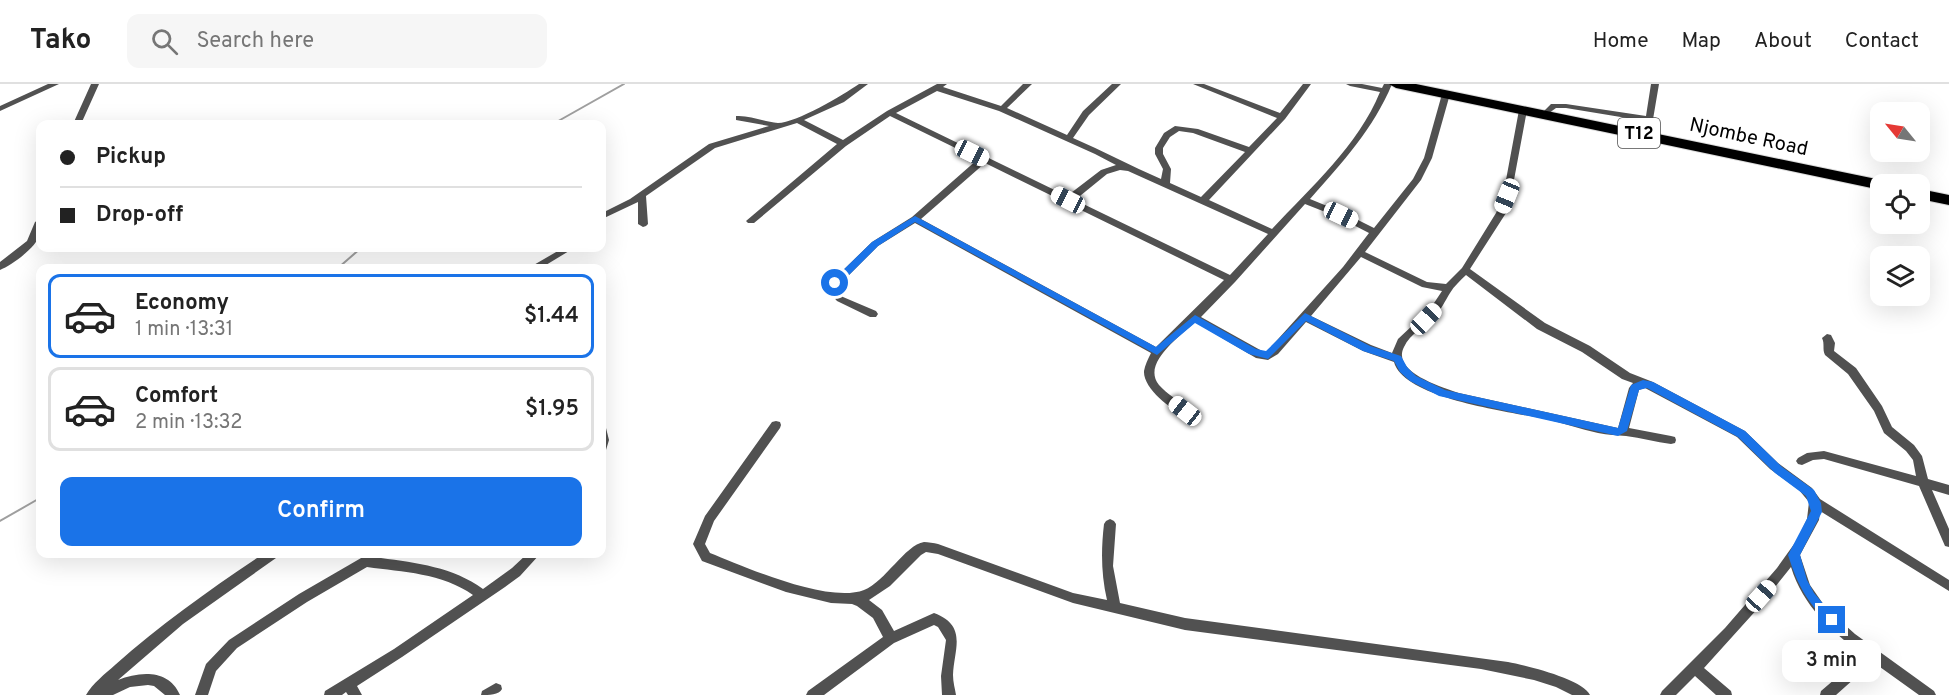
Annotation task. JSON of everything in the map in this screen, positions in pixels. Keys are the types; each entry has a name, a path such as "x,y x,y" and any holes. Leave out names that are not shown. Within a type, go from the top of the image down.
{"highway":[{"name":"Njombe Road","path":"1390,86 1446,94 1870,183"},
{"path":"1930,196 1949,200"}],"street":[{"path":"0,109 54,84"},
{"path":"79,120 95,84"},
{"path":"606,214 642,195 712,146 798,120 841,100 864,84"},
{"path":"1002,109 1028,84"},
{"path":"1068,139 1086,113 1117,84"},
{"path":"1197,84 1282,117"},
{"path":"1203,201 1251,152 1307,84"},
{"path":"1185,411 1156,388 1149,379 1147,371 1157,352 1232,280 1356,142 1374,116 1390,86 1350,84"},
{"path":"1647,135 1654,84"},
{"path":"751,221 843,144 890,113 940,86 1002,109 1274,234"},
{"path":"1195,318 1253,351 1268,356 1305,317 1417,180 1428,158 1446,94"},
{"path":"1545,114 1554,106 1566,106 1649,119"},
{"path":"1397,359 1401,343 1434,310 1448,288 1465,270 1495,224 1507,196 1523,110"},
{"path":"890,113 1232,280"},
{"path":"739,118 780,126"},
{"path":"798,120 843,144"},
{"path":"1165,184 1167,169 1159,154 1159,148 1167,135 1178,128 1195,131 1251,152"},
{"path":"873,314 840,299 834,293 835,283 875,244 915,219 984,159"},
{"path":"1068,200 1103,172 1111,168 1125,167"},
{"path":"642,195 643,224"},
{"path":"1303,200 1374,232"},
{"path":"915,219 1157,352"},
{"path":"0,267 32,242 36,236"},
{"path":"542,264 562,252"},
{"path":"1358,252 1425,285 1448,288"},
{"path":"1465,270 1535,322 1586,350 1619,372 1655,387 1741,434 1778,470 1810,493 1816,503 1949,586"},
{"path":"1305,317 1367,348 1397,359 1403,370 1413,379 1443,393 1610,432 1622,431 1671,440"},
{"path":"1827,338 1830,343 1829,352 1852,371 1878,409 1888,429 1910,448 1921,466 1944,489"},
{"path":"1622,431 1634,388 1643,383"},
{"path":"776,425 709,519 699,544 702,552 706,557 792,588 816,595 854,599 873,608 886,627 890,639"},
{"path":"1802,461 1810,456 1824,455 1944,489"},
{"path":"1921,466 1923,483 1949,542"},
{"path":"1667,695 1696,669 1770,586 1794,555 1815,519 1816,503"},
{"path":"1110,524 1105,557 1107,577 1115,608"},
{"path":"854,599 866,596 917,551 925,547 961,557 1073,598 1115,608 1197,626 1529,671 1584,695"},
{"path":"1794,555 1802,581 1821,610 1929,695"},
{"path":"93,695 121,666 155,639 266,558"},
{"path":"202,695 211,668 233,644 259,625 370,558"},
{"path":"330,695 352,689 482,594 516,572 530,558"},
{"path":"364,561 455,578 482,594"},
{"path":"813,695 890,639 925,621 934,619 942,623 952,639 947,676 949,695"},
{"path":"1826,695 1874,654"},
{"path":"1696,669 1726,695"},
{"path":"101,695 134,679 148,678 166,684 174,695"}],"waterway":[{"path":"560,120 624,84"},
{"path":"343,264 356,252"},
{"path":"0,521 36,500"}],"route":[{"path":"835,283 875,244 915,219 1157,352 1195,318 1260,355 1268,356 1305,317 1374,352 1397,359 1403,370 1413,379 1443,393 1610,432 1622,431 1634,388 1643,383 1655,387 1741,434 1771,464 1800,484 1814,498 1817,512 1815,519 1794,555 1802,581 1810,596 1832,620"}]}
